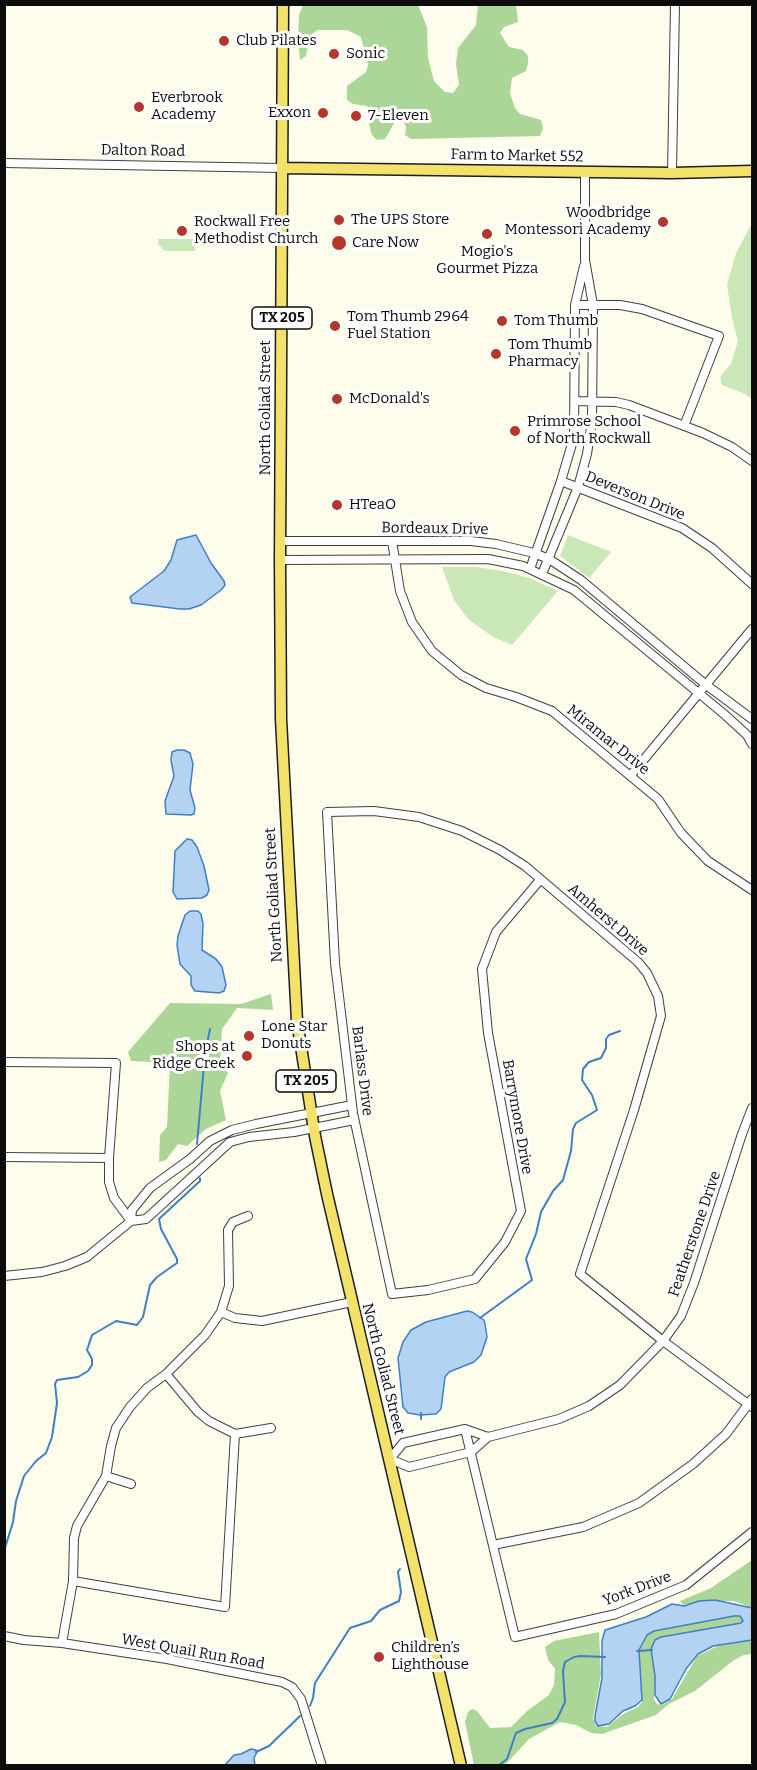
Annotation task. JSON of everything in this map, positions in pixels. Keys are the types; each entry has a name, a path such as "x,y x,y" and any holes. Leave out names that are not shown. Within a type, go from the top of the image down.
{"main road":[{"name":"North Goliad Street","path":"283,4 280,541 282,739 294,976 301,1053 314,1128 352,1302 461,1766"},
{"name":"Farm to Market 552","path":"282,168 672,173 753,171"}],"street":[{"path":"672,173 675,4"},
{"name":"Dalton Road","path":"4,163 282,168"},
{"path":"542,574 578,487 587,454 592,421 593,305 585,260 585,172"},
{"path":"530,569 574,437 575,305 585,260"},
{"path":"575,305 620,305 642,309 719,336 684,426"},
{"path":"575,401 629,405 732,447 753,461"},
{"name":"Deverson Drive","path":"561,481 682,528 712,548 753,584"},
{"name":"Bordeaux Drive","path":"280,541 471,541 496,544 549,558 581,580 705,684 753,719"},
{"name":"Miramar Drive","path":"392,541 399,591 412,622 432,651 461,675 486,688 552,711 658,799 681,833 708,861 753,890"},
{"name":"Bordeaux Drive","path":"280,560 488,559 530,569 574,590 747,735 753,744"},
{"path":"628,635 636,626"},
{"path":"631,775 753,629"},
{"name":"Amherst Drive","path":"327,812 374,811 419,817 462,831 500,850 540,880 638,962 647,973 658,996 661,1016 634,1110 579,1274 663,1341"},
{"name":"Barlass Drive","path":"327,812 335,963 354,1120 392,1294"},
{"name":"Barrymore Drive","path":"392,1294 428,1290 475,1279 505,1242 521,1211 488,1033 483,969 496,932 540,880"},
{"path":"4,1062 116,1063 109,1182 114,1198 131,1221"},
{"path":"131,1221 132,1210 150,1188 190,1160 210,1141 232,1130 352,1105"},
{"name":"Featherstone Drive","path":"390,1460 409,1467 471,1452 488,1437 559,1419 589,1406 620,1385 663,1341 681,1316 752,1110"},
{"path":"4,1276 42,1272 87,1257 131,1221 146,1219 230,1142 354,1120"},
{"path":"246,1127 249,1137"},
{"path":"4,1157 109,1158"},
{"path":"62,1643 73,1581 74,1538 77,1526 106,1476 116,1428 147,1388 165,1374 205,1335 221,1312 229,1286 228,1230 233,1222 248,1216"},
{"path":"221,1312 235,1318 262,1321 352,1302"},
{"path":"465,1429 492,1545 583,1527 639,1503 693,1464 726,1434 751,1404 663,1341"},
{"path":"165,1374 198,1412 209,1421 235,1434 271,1428"},
{"path":"390,1460 403,1443 465,1429 488,1437"},
{"path":"73,1581 225,1607 235,1434"},
{"path":"106,1476 131,1484"},
{"name":"York Drive","path":"492,1545 515,1637 616,1614 686,1585 753,1532"},
{"name":"West Quail Run Road","path":"4,1636 188,1663 282,1682 292,1687 301,1699 322,1766"}],"green space":[{"path":"303,5 418,5 427,27 428,58 434,81 445,92 453,93 459,85 456,64 458,48 476,25 478,5 516,5 518,22 504,27 500,33 509,47 523,50 528,56 528,63 526,71 512,78 510,93 515,108 520,114 541,120 543,128 540,136 411,139 405,135 406,127 403,120 396,120 385,139 377,140 372,135 367,106 353,104 347,100 347,86 366,72 368,65 361,37 347,30 318,30 312,34 306,56 300,60 299,15"},
{"path":"752,223 752,399 722,385 720,377 731,364 738,341 727,285 736,253"},
{"path":"158,239 195,239 195,251 165,251 158,244"},
{"path":"568,535 611,552 589,578 560,556"},
{"path":"442,567 476,567 503,571 529,578 558,591 512,645 493,637 468,619 454,600"},
{"path":"271,994 273,1010 237,1008 222,1029 220,1062 228,1073 220,1091 226,1120 206,1129 187,1146 178,1144 166,1160 159,1162 160,1135 167,1127 170,1063 131,1061 128,1052 170,1003 241,1004"},
{"path":"752,1560 752,1608 734,1601 704,1601 683,1605 680,1601 711,1588"},
{"path":"740,1616 743,1621 661,1637 651,1649 655,1676 654,1700 657,1704 662,1705 672,1699 697,1656 722,1644 752,1639 752,1654 734,1660 695,1691 669,1704 656,1715 602,1734 591,1733 576,1725 560,1722 529,1739 505,1765 474,1765 465,1722 468,1712 472,1709 477,1711 490,1728 511,1727 527,1711 549,1695 554,1685 555,1669 548,1660 545,1647 554,1641 599,1632 601,1674 593,1718 596,1726 607,1727 642,1702 639,1653 642,1641 647,1635 659,1629"}],"water":[{"path":"196,535 224,581 225,585 221,590 201,605 189,609 132,603 130,597 164,571 171,560 177,540"},
{"path":"177,750 190,753 193,764 190,790 195,808 194,814 191,815 166,814 165,801 174,776 172,752"},
{"path":"187,839 192,840 197,847 204,866 209,890 202,898 177,899 173,892 175,851"},
{"path":"190,911 198,911 201,914 202,950 216,959 222,967 226,985 224,991 219,993 195,991 191,985 191,976 180,964 178,936 185,915"},
{"path":"467,1311 484,1320 487,1337 481,1355 474,1362 449,1372 445,1377 441,1409 436,1414 408,1413 403,1407 398,1358 403,1342 411,1330 426,1322"},
{"path":"715,1600 752,1608 752,1640 713,1646 698,1654 686,1669 670,1699 661,1704 655,1695 651,1649 655,1640 743,1621 740,1616 734,1616 654,1631 647,1635 639,1650 642,1700 623,1711 609,1724 598,1726 595,1716 602,1678 602,1641 605,1630 646,1617 672,1604 684,1606 699,1601"},
{"path":"251,1749 257,1752 254,1758 255,1765 225,1765 234,1755"}],"waterway":[{"path":"197,1144 205,1054 210,1029"},
{"path":"480,1318 532,1280 526,1259 536,1234 541,1212 553,1191 563,1180 576,1123 597,1110 592,1095 582,1080 583,1069 589,1062 601,1058 606,1048 606,1039 609,1035 620,1031"},
{"path":"4,1551 24,1476 46,1453 52,1437 57,1403 55,1384 57,1380 78,1377 88,1371 92,1365 92,1359 87,1350 92,1335 116,1321 137,1325 143,1317 150,1285 177,1263 161,1229 159,1219 200,1181 200,1178"},
{"path":"421,1413 421,1419"},
{"path":"310,1706 315,1683 350,1628 371,1621 380,1610 399,1601 401,1592 398,1572 400,1569"},
{"path":"637,1651 652,1650"},
{"path":"498,1766 507,1759 516,1733 552,1723 557,1719 565,1702 563,1671 565,1662 580,1656 605,1657"},
{"path":"256,1752 269,1746 300,1716"}],"place":[{"name":"Club Pilates","path":"224,41"},
{"name":"Sonic","path":"334,54"},
{"name":"Everbrook Academy","path":"139,107"},
{"name":"Exxon","path":"323,113"},
{"name":"7-Eleven","path":"356,116"},
{"name":"The UPS Store","path":"339,220"},
{"name":"Woodbridge Montessori Academy","path":"663,222"},
{"name":"Rockwall Free Methodist Church","path":"182,231"},
{"name":"Mogio's Gourmet Pizza","path":"487,234"},
{"name":"Care Now","path":"339,243"},
{"name":"Tom Thumb","path":"502,321"},
{"name":"Tom Thumb 2964 Fuel Station","path":"335,326"},
{"name":"Tom Thumb Pharmacy","path":"496,354"},
{"name":"McDonald's","path":"337,399"},
{"name":"Primrose School of North Rockwall","path":"515,431"},
{"name":"HTeaO","path":"337,505"},
{"name":"Lone Star Donuts","path":"249,1036"},
{"name":"Shops at Ridge Creek","path":"247,1056"},
{"name":"Children’s Lighthouse","path":"379,1657"}]}
